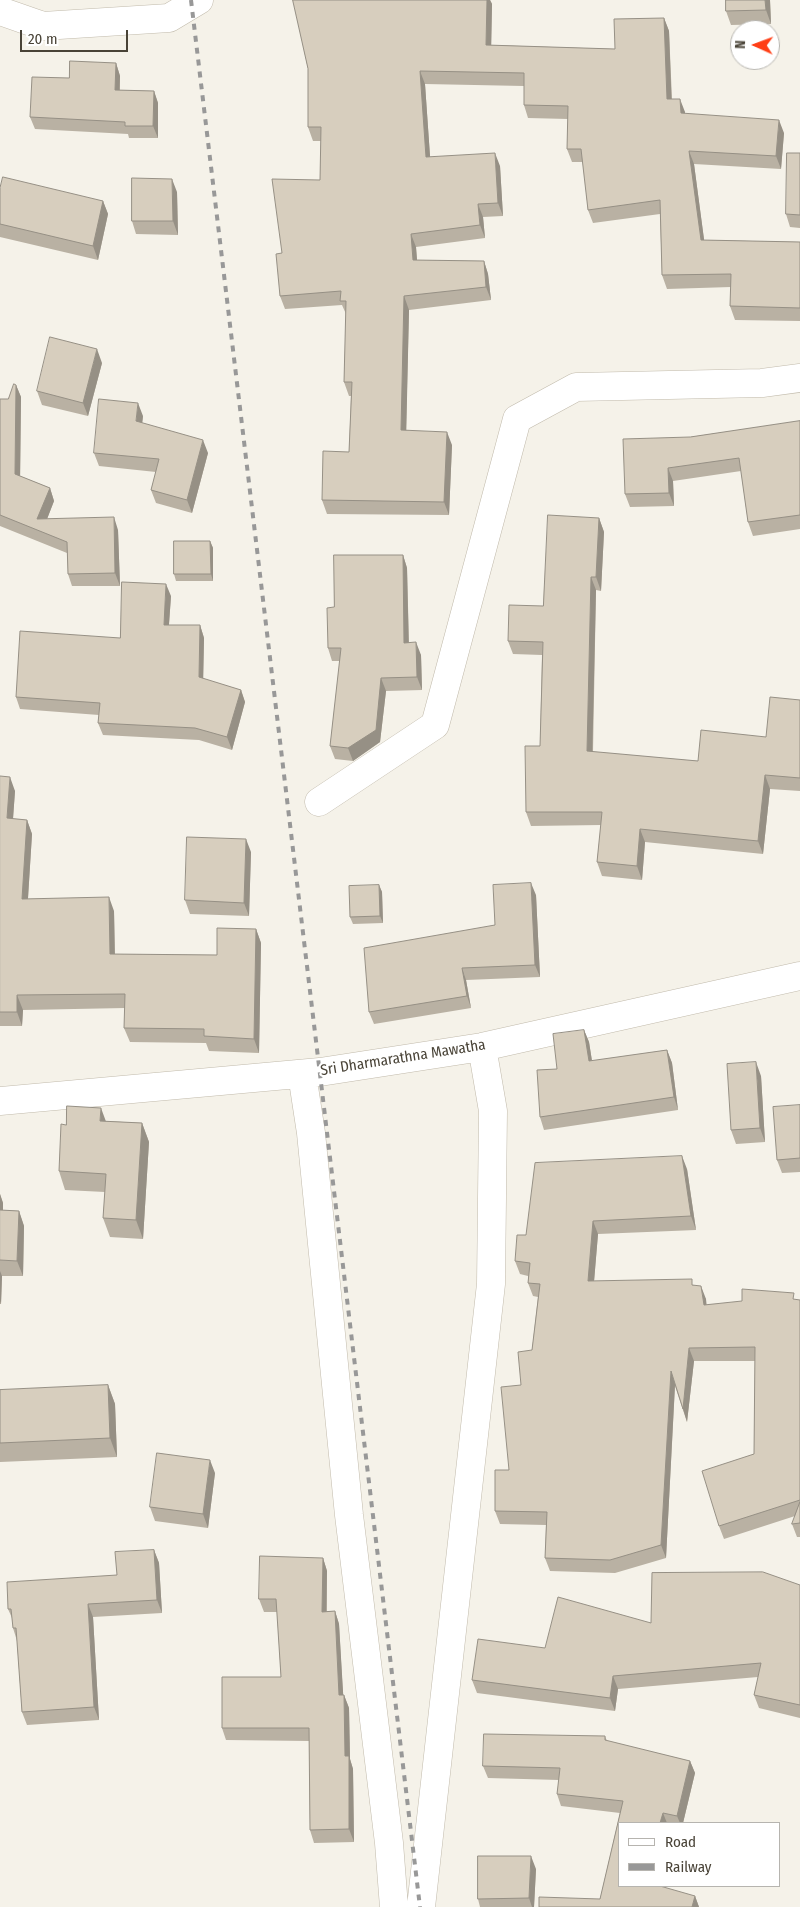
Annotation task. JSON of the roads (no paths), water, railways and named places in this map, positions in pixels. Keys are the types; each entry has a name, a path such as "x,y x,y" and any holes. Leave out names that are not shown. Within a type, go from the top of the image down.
{"street":[{"path":"0,11 43,26 169,18 199,0"},
{"path":"319,802 435,725 517,419 576,387 762,383 800,378"},
{"name":"Sri Dharmarathna Mawatha","path":"0,1101 302,1074 482,1047 800,976"},
{"path":"421,1907 491,1284 493,1111 482,1047"},
{"path":"302,1074 311,1133 348,1515 387,1823 394,1907"}],"railway":[{"path":"191,0 420,1907"}]}
